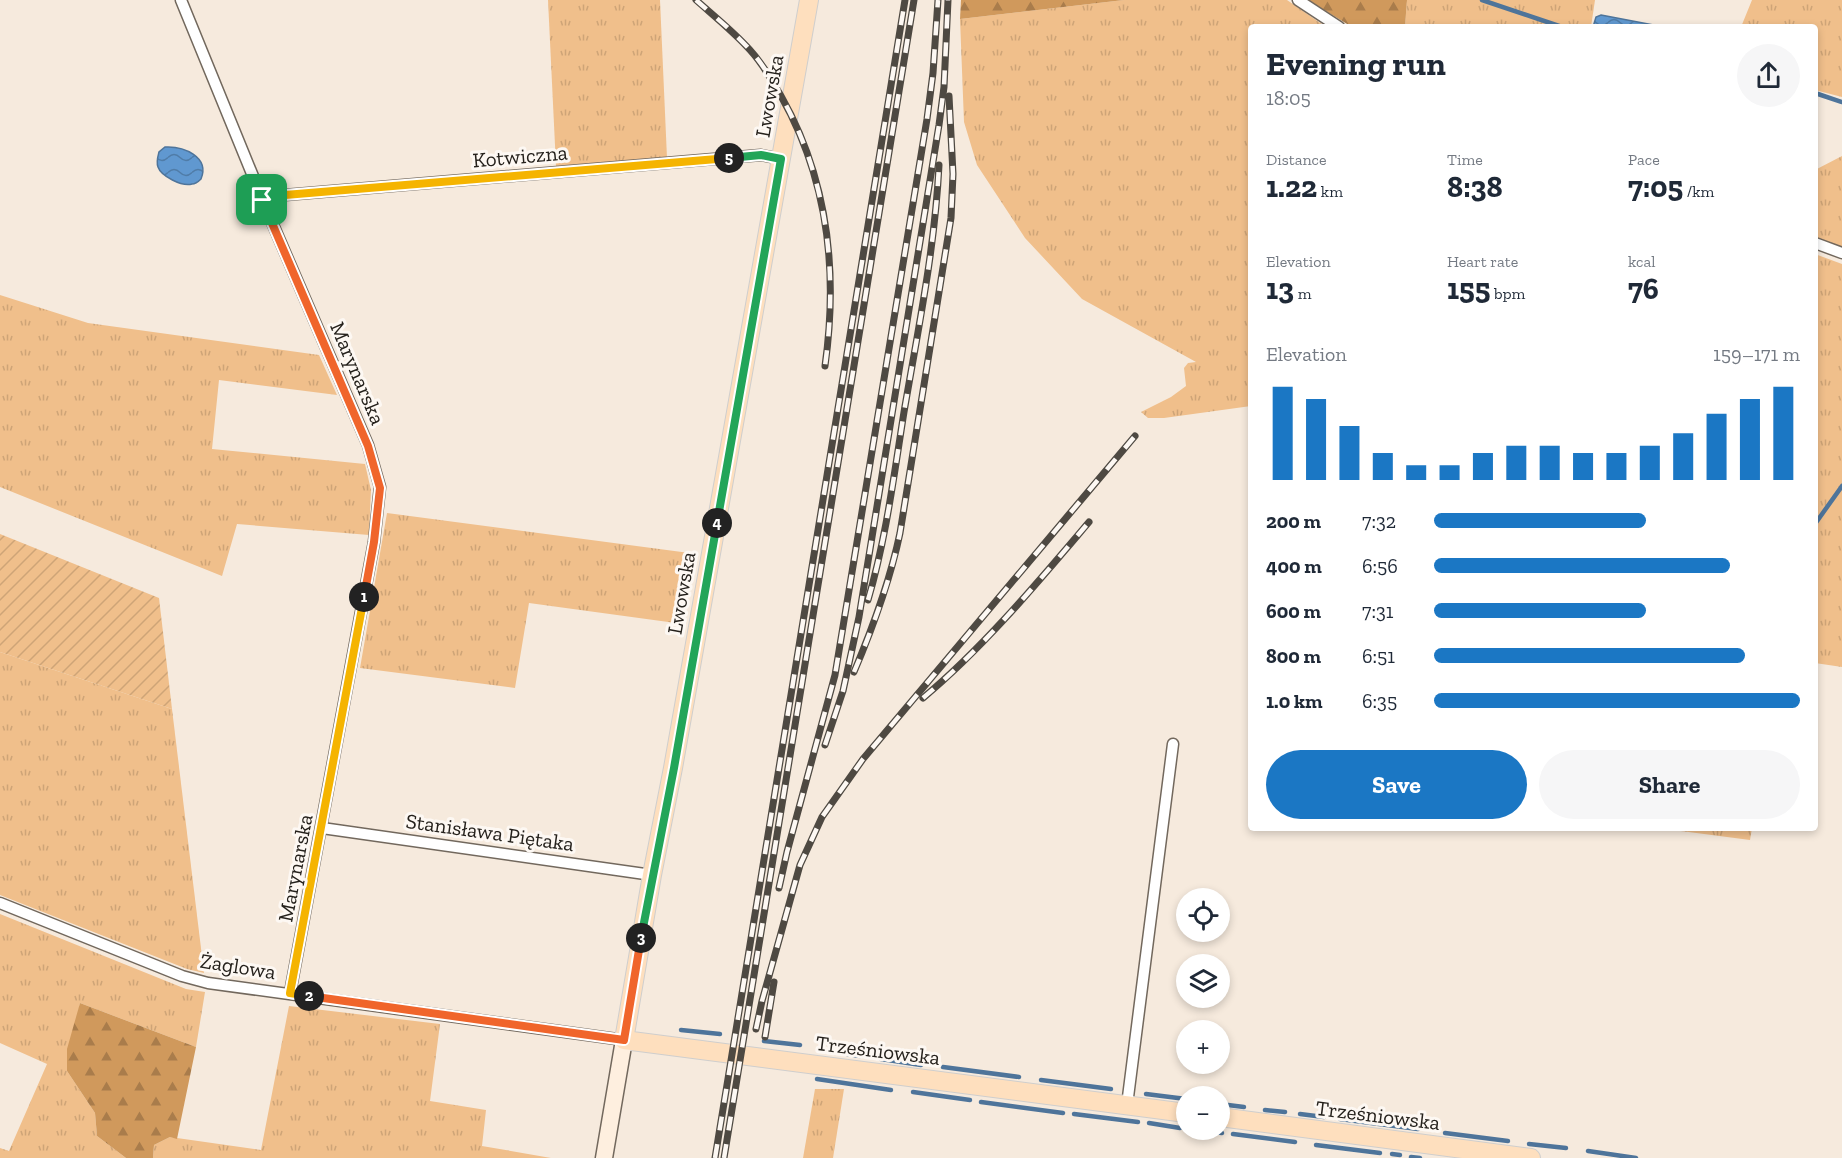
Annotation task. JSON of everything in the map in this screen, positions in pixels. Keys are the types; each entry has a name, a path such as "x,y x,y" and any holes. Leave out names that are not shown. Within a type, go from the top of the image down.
{"main road":[{"name":"Lwowska","path":"604,1158 652,875 674,768 809,0"},
{"name":"Trześniowska","path":"624,1040 1176,1112"},
{"name":"Trześniowska","path":"1230,1118 1489,1155 1531,1158"}],"street":[{"name":"Marynarska","path":"181,0 262,200 368,446 380,488 374,542 290,993"},
{"path":"1298,0 1334,24"},
{"name":"Kotwiczna","path":"262,200 273,196 761,155 781,159"},
{"path":"1818,244 1842,253"},
{"path":"1127,1105 1173,744"},
{"name":"Stanisława Piętaka","path":"322,828 652,875"},
{"name":"Żaglowa","path":"0,903 182,976 208,983 624,1040"}],"green space":[{"path":"548,0 660,0 667,158 556,166"},
{"path":"961,0 1124,0 960,19"},
{"path":"1124,0 1287,0 1322,24 1248,24 1248,406 1164,418 1148,418 1141,412 1171,397 1186,386 1184,368 1188,363 1196,362 1082,299 1025,238 977,165 964,122 960,19"},
{"path":"1308,0 1407,0 1405,24 1347,24"},
{"path":"1407,0 1595,0 1591,24 1405,24"},
{"path":"1752,0 1842,0 1842,97 1818,91 1818,24 1742,24"},
{"path":"1842,156 1842,249 1818,238 1818,168"},
{"path":"1818,255 1842,264 1842,667 1818,663"},
{"path":"0,295 88,323 319,355 337,395 219,380 212,449 365,464 371,490 369,535 237,524 222,576 0,487"},
{"path":"387,513 697,554 683,624 529,603 515,688 360,668"},
{"path":"0,534 159,598 172,709 0,652"},
{"path":"0,652 172,709 204,973 187,969 0,895"},
{"path":"1681,831 1752,831 1750,840"},
{"path":"0,914 186,989 205,992 196,1047 80,1003 67,1071 95,1113 97,1136 126,1158 0,1158 0,1148 9,1151 47,1064 0,1043"},
{"path":"80,1003 196,1047 177,1139 170,1137 154,1145 153,1158 126,1158 97,1136 95,1113 67,1071 67,1049"},
{"path":"289,1006 440,1024 430,1101 486,1110 482,1146 551,1158 153,1158 154,1145 170,1137 261,1150"},
{"path":"815,1089 844,1089 833,1158 803,1158"}],"water":[{"path":"1601,15 1648,24 1594,24 1596,17"},
{"path":"165,147 180,148 194,154 202,165 201,179 188,185 172,180 163,174 157,161 159,152"}],"waterway":[{"path":"1482,0 1553,24"},
{"path":"1818,94 1842,102"},
{"path":"1818,520 1842,486"},
{"path":"681,1030 720,1034"},
{"path":"764,1041 800,1045"},
{"path":"823,1050 860,1056"},
{"path":"881,1059 921,1065"},
{"path":"943,1067 1019,1077"},
{"path":"817,1079 891,1090"},
{"path":"1041,1080 1111,1089"},
{"path":"913,1092 970,1100"},
{"path":"1146,1094 1176,1098"},
{"path":"981,1102 1063,1113"},
{"path":"1230,1105 1244,1107"},
{"path":"1265,1110 1285,1112"},
{"path":"1074,1114 1138,1122"},
{"path":"1300,1114 1324,1117"},
{"path":"1340,1119 1418,1129"},
{"path":"1149,1123 1176,1127"},
{"path":"1445,1133 1508,1141"},
{"path":"1233,1134 1295,1142"},
{"path":"1529,1144 1566,1148"},
{"path":"1316,1145 1380,1153"},
{"path":"1588,1151 1636,1158"},
{"path":"1392,1154 1400,1155"},
{"path":"1411,1157 1420,1158"}],"railway":[{"path":"696,0 737,37 763,66 781,96 810,160 819,193 829,262 829,331 825,366"},
{"path":"715,1158 905,0"},
{"path":"724,1158 914,0"},
{"path":"779,888 835,675 927,119 938,0"},
{"path":"825,745 843,691 859,617 939,125 944,87 948,0"},
{"path":"854,672 880,604 900,533 951,218 953,174 949,96"},
{"path":"868,600 885,530 925,289 934,227 939,165"},
{"path":"756,1029 800,865 822,817 863,759 1135,436"},
{"path":"923,698 989,636 1089,522"},
{"path":"765,1037 774,982"}],"route":[{"path":"761,155 781,159 624,1040 290,993 374,542 380,488 368,446 262,200 273,196 761,155"}]}
